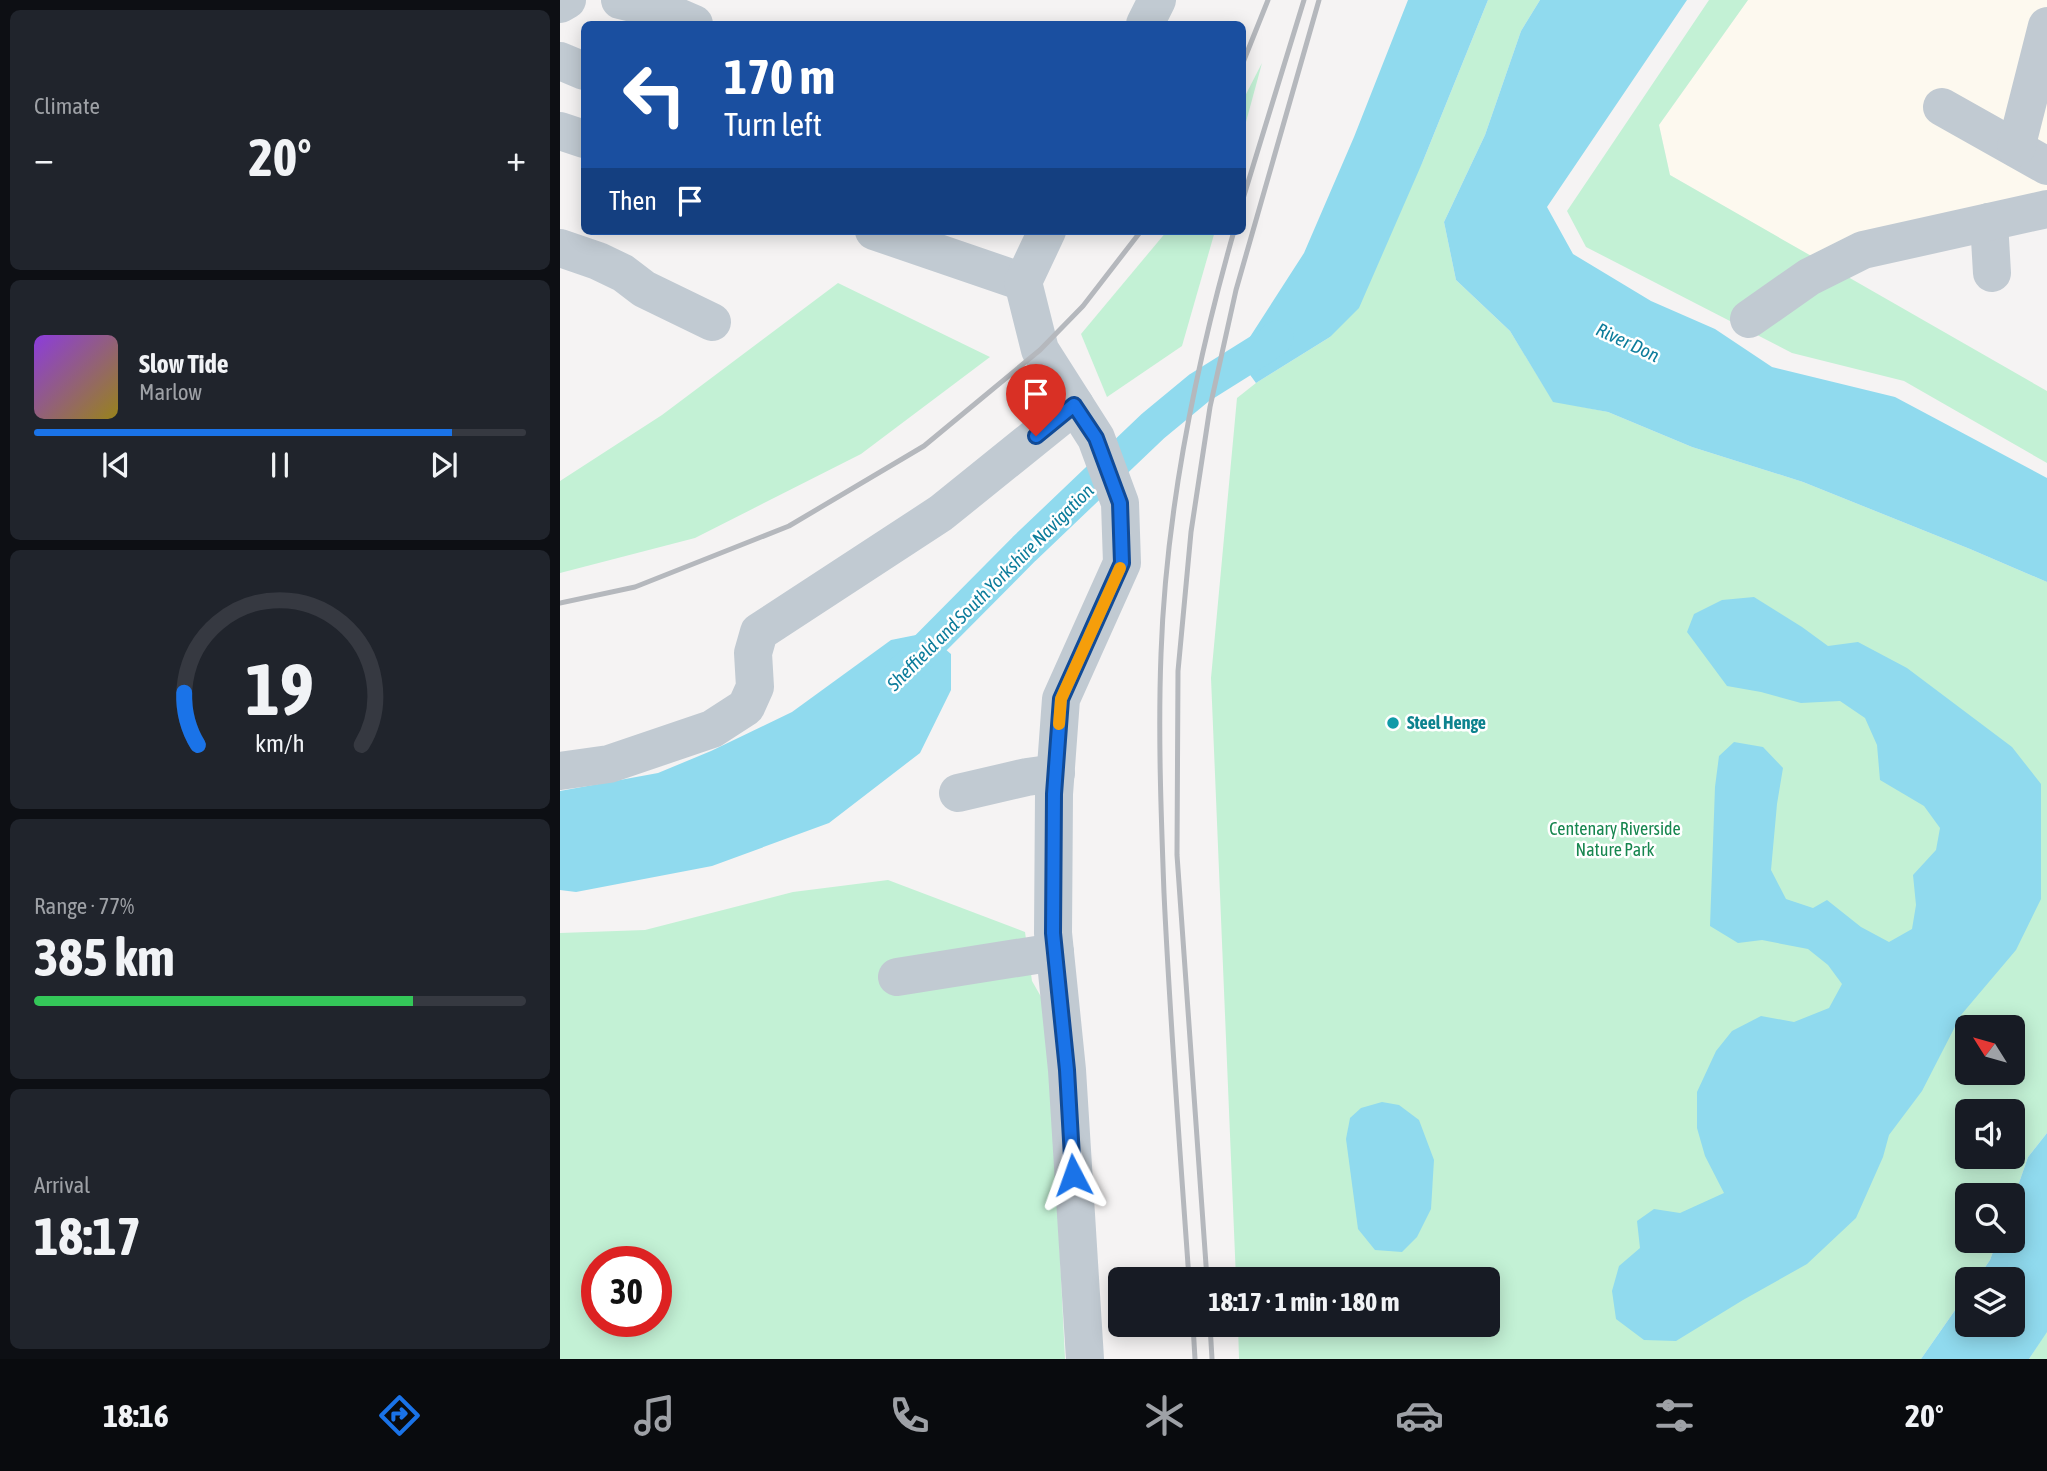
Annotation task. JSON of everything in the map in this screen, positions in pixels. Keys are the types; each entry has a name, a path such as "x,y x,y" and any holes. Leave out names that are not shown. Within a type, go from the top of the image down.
{"street":[{"path":"560,4 567,0"},
{"path":"620,0 662,10 687,21"},
{"path":"1146,21 1157,0"},
{"path":"1942,107 2031,157 2047,26"},
{"path":"560,61 581,70"},
{"path":"560,131 581,138"},
{"path":"1749,319 1809,276 1863,250 2047,209"},
{"path":"1989,222 1992,273"},
{"path":"886,235 1023,282"},
{"path":"1045,235 1023,282 1040,350 1096,438 1120,503 1122,563 1061,699 1056,773 1053,933 1067,1070 1085,1359"},
{"path":"560,248 623,273 644,289 712,322"},
{"path":"560,771 608,764 712,729 746,707 755,687 752,653 759,632 941,513 1074,405"},
{"path":"958,793 1056,773"},
{"path":"897,977 1055,952"}],"shaded area":[{"path":"1748,0 2047,0 2047,223 1840,273 1670,175 1659,125"}],"green space":[{"name":"Centenary Riverside Nature Park","path":"1488,0 1540,0 1521,31 1485,135 1444,222 1456,280 1510,331 1553,401 1608,412 1692,447 1803,482 2047,582 2047,1133 2028,1157 2025,1166 2025,1099 1955,1099 1955,1169 2024,1169 2019,1183 1955,1183 1955,1253 1993,1253 1985,1267 1955,1267 1955,1310 1921,1359 1239,1359 1238,1337 1500,1337 1500,1267 1236,1267 1211,678 1237,398 1256,383 1330,337 1423,161"},
{"path":"1709,0 1748,0 1659,125 1670,175 2047,391 2047,463 1904,381 1792,353 1586,247 1567,211"},
{"path":"1262,63 1246,122 1246,94"},
{"path":"1164,235 1214,235 1182,346 1107,397 1081,334"},
{"path":"838,283 990,357 861,454 695,538 560,573 560,481 662,415"},
{"path":"888,880 1025,932 1032,981 1048,1009 1065,1359 560,1359 560,933 645,930 793,892"},
{"path":"2047,1331 2047,1359 2029,1359"}],"water":[{"path":"1408,0 1488,0 1423,161 1359,308 1330,337 1256,383 1237,357 1304,253 1354,137"},
{"name":"River Don","path":"1540,0 1687,0 1547,207 1573,254 1651,301 1715,329 1772,367 1895,397 2047,478 2047,582 1803,482 1692,447 1608,412 1553,402 1510,331 1456,280 1444,222 1485,135 1521,31"},
{"path":"1754,597 1828,646 1858,642 1907,668 2012,747 2041,784 2041,899 2016,950 1961,1015 1955,1015 1955,1027 1922,1091 1889,1135 1883,1157 1856,1218 1807,1264 1676,1341 1644,1340 1616,1319 1612,1291 1619,1266 1640,1248 1637,1221 1654,1209 1680,1213 1724,1193 1705,1156 1697,1128 1697,1092 1716,1051 1732,1031 1761,1016 1794,1022 1829,1008 1842,984 1828,965 1808,949 1762,940 1738,943 1710,926 1715,787 1719,756 1734,742 1763,747 1783,768 1771,870 1786,899 1813,908 1827,900 1861,927 1889,942 1912,929 1916,905 1913,875 1936,850 1940,828 1924,806 1880,780 1877,745 1865,718 1840,701 1801,703 1727,686 1687,632 1694,614 1722,600"},
{"path":"926,633 951,654 951,690 920,753 829,823 712,866 576,892 560,890 560,791 658,773 711,751 792,712 891,640"},
{"path":"1382,1102 1399,1105 1419,1120 1434,1160 1431,1209 1417,1237 1402,1252 1375,1250 1358,1229 1346,1139 1350,1118 1361,1108"},
{"path":"2047,1133 2047,1332 2029,1359 1921,1359 1955,1310 1955,1337 2025,1337 2025,1267 1985,1267 1993,1253 2025,1253 2025,1183 2019,1183 2028,1157"}],"waterway":[{"name":"Sheffield and South Yorkshire Navigation","path":"901,673 1024,549 1153,426 1199,388 1277,337"}],"railway":[{"path":"1246,55 1268,0"},
{"path":"1246,189 1304,0"},
{"path":"1206,1267 1177,855 1178,671 1191,532 1210,407 1236,290 1319,0"},
{"path":"560,603 635,587 789,526 924,446 1040,350 1083,306 1138,235"},
{"path":"1188,1267 1164,893 1160,743 1161,654 1169,547 1185,440 1207,335 1233,235"},
{"path":"1194,1337 1195,1359"},
{"path":"1211,1337 1212,1359"}],"slow traffic":[{"path":"1059,724 1061,699 1120,568"}],"place":[{"name":"Steel Henge","path":"1393,723"}],"route":[{"path":"1036,436 1074,405 1096,438 1120,503 1122,563 1061,699 1057,748 1053,933 1067,1070 1073,1175"}]}
